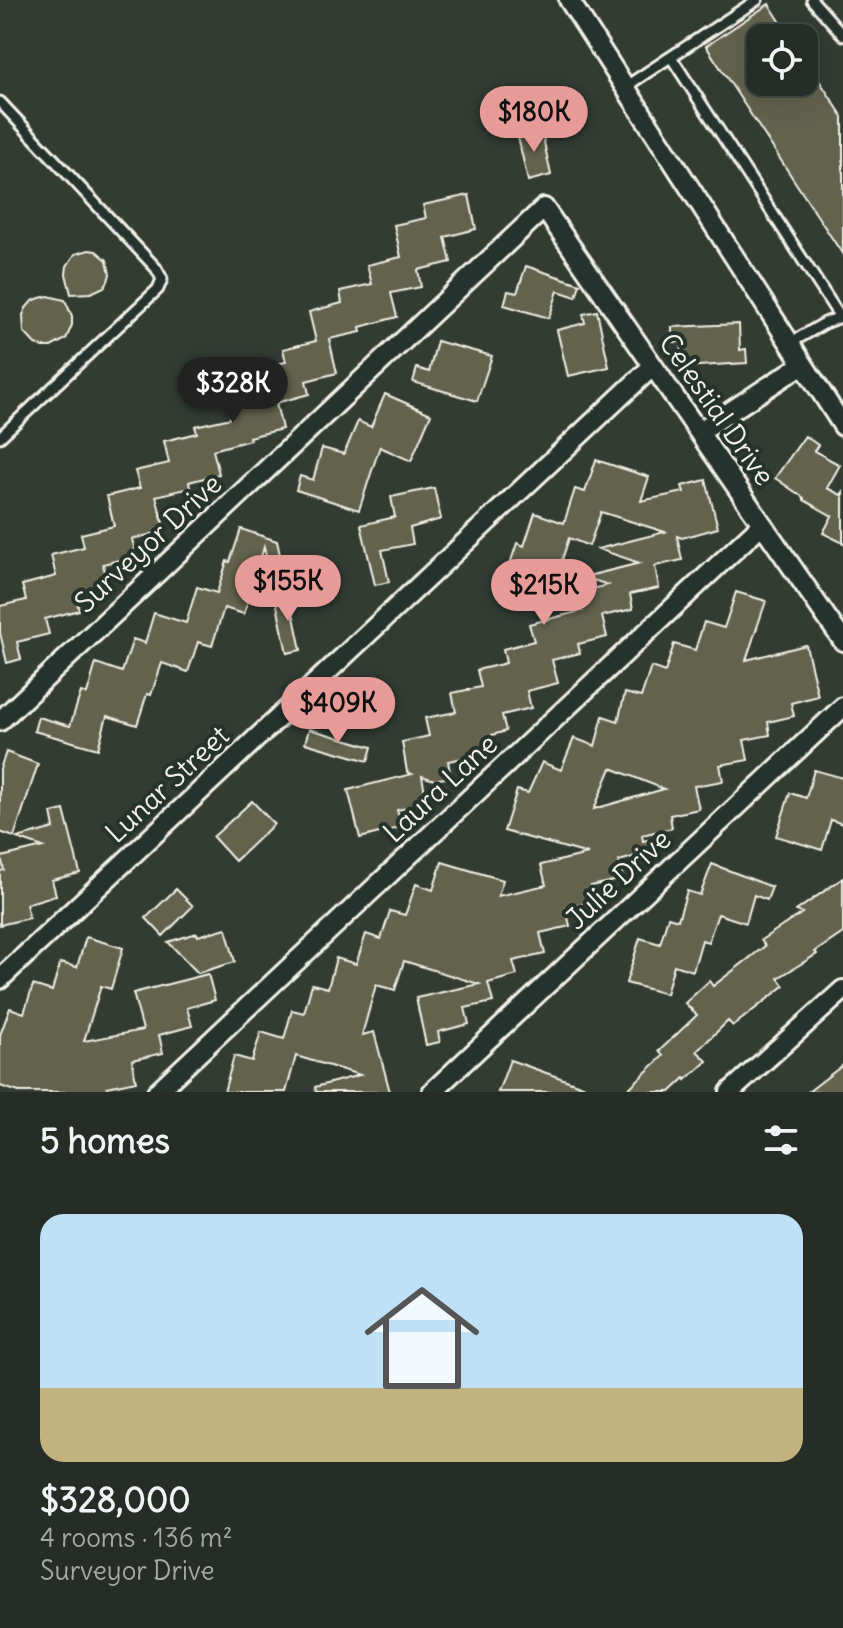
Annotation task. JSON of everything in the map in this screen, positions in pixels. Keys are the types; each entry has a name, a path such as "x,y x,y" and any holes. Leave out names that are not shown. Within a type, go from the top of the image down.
{"street":[{"path":"569,0 843,426"},
{"name":"Celestial Drive","path":"544,208 843,641"},
{"name":"Surveyor Drive","path":"0,721 544,208"},
{"path":"699,432 803,364"},
{"name":"Lunar Street","path":"0,979 653,366"},
{"name":"Laura Lane","path":"157,1092 762,524"},
{"name":"Julie Drive","path":"432,1092 843,707"},
{"path":"737,1090 843,990"}],"lane":[{"path":"625,87 757,0"},
{"path":"812,0 843,35"},
{"path":"671,57 842,317 790,343"},
{"path":"0,102 156,268 162,279 158,289 0,437"}],"building":[{"path":"769,4 782,24 746,24 746,96 818,96 818,79 843,117 843,255 706,46"},
{"path":"541,128 551,175 528,181 517,133"},
{"path":"469,195 476,229 445,237 451,262 418,270 421,287 391,293 397,317 360,327 361,332 329,339 337,373 306,381 309,394 276,403 282,429 213,450 219,474 189,482 190,488 156,496 165,531 132,539 136,556 103,564 109,590 76,598 79,610 45,619 49,634 17,642 21,659 7,663 0,633 0,606 26,600 22,585 56,576 51,555 84,547 81,534 114,526 107,496 140,488 135,471 169,463 164,441 197,433 195,426 231,418 224,392 255,383 252,369 286,362 283,349 316,341 309,312 342,303 340,291 372,284 367,265 401,257 394,225 426,218 423,205"},
{"path":"96,251 107,260 108,281 104,287 91,293 71,294 67,266 75,254"},
{"path":"526,266 580,284 576,297 558,291 549,318 504,305 508,291 517,293"},
{"path":"48,296 65,300 72,316 72,325 66,339 51,347 43,347 35,344 24,332 23,315 32,301"},
{"path":"597,311 609,367 568,376 557,330 585,323 583,314"},
{"path":"739,324 740,350 746,349 747,363 683,367 681,342 672,342 672,327"},
{"path":"437,341 492,356 477,401 413,382 417,368 429,372"},
{"path":"385,394 431,414 411,461 380,446 359,510 296,490 300,476 313,480 322,448 344,454 358,421 371,427"},
{"path":"805,436 818,445 814,451 840,465 827,488 841,495 843,492 843,543 823,533 832,516 775,478"},
{"path":"596,460 649,477 641,501 684,492 682,486 706,480 718,528 682,538 677,536 682,560 655,566 659,588 630,594 633,609 602,616 607,637 578,644 580,653 552,660 558,683 527,691 531,708 502,715 506,731 492,735 496,748 448,761 451,777 434,780 422,776 427,804 397,810 402,827 360,838 348,790 412,774 407,772 402,742 429,736 425,718 456,712 452,693 481,687 477,670 506,663 503,649 534,641 529,624 581,611 546,601 608,585 584,577 640,563 598,549 665,532 601,512 589,546 569,538 559,569 547,566 538,599 502,588 517,543 524,546 535,513 564,523 575,489 585,492"},
{"path":"434,488 441,519 410,528 413,544 382,550 389,582 375,585 361,525 395,517 391,497"},
{"path":"241,529 277,541 282,564 274,591 264,547 244,614 224,608 212,646 198,642 188,672 162,663 137,725 107,716 98,749 34,731 38,717 70,726 81,692 87,694 96,663 122,672 133,639 145,643 154,613 186,623 197,587 217,593"},
{"path":"736,592 766,601 746,660 806,645 818,696 791,703 794,716 768,722 770,735 744,740 748,760 720,765 723,781 694,786 699,809 670,815 672,828 642,835 643,841 648,840 651,852 619,861 623,879 591,886 595,901 566,908 570,926 540,933 545,954 513,961 517,975 488,983 493,1002 465,1008 469,1024 438,1032 440,1042 426,1045 416,998 479,984 404,961 395,990 376,985 362,1035 374,1032 390,1092 316,1092 315,1087 360,1075 296,1056 286,1092 224,1092 234,1056 252,1061 261,1032 284,1039 292,1010 304,1013 312,984 328,988 336,958 356,964 366,934 381,939 390,911 405,915 416,884 433,890 442,862 503,880 498,896 546,885 541,865 588,854 504,831 517,790 528,793 542,762 561,770 574,738 595,746 603,716 618,721 625,693 641,697 651,667 665,672 674,644 695,650 704,622 724,628","holes":["611,768 664,789 594,809"]},
{"path":"289,593 301,650 287,653 275,596"},
{"path":"309,729 372,747 368,761 305,743"},
{"path":"6,752 38,764 14,837 0,832 0,769"},
{"path":"814,770 843,778 843,824 831,820 822,850 776,836 790,793 806,798"},
{"path":"252,801 274,824 235,861 213,837"},
{"path":"64,810 80,873 52,880 56,895 26,904 29,918 0,925 0,871 4,870 1,857 43,847 17,838 54,828 51,813"},
{"path":"712,864 772,887 767,900 754,895 746,923 718,914 708,942 702,940 693,971 674,965 666,994 626,983 640,938 660,944 668,917 678,920 687,891 700,895"},
{"path":"843,878 843,933 815,952 817,954 778,978 784,986 733,1026 728,1021 697,1051 707,1061 670,1092 625,1092 663,1056 659,1051 697,1015 685,1003 709,981 713,986 765,946 761,940 802,913 796,911"},
{"path":"176,889 193,906 163,936 146,918"},
{"path":"226,928 235,962 198,973 168,942 197,933 198,936"},
{"path":"86,937 123,948 111,989 101,986 84,1041 143,1030 133,993 208,974 215,1000 187,1008 192,1026 159,1035 163,1053 132,1060 136,1081 107,1087 108,1092 19,1092 0,1086 0,1035 10,1008 24,1013 33,985 52,991 60,963 77,967"},
{"path":"510,1060 594,1090 594,1092 498,1092"},
{"path":"843,1065 843,1092 808,1092"}]}
